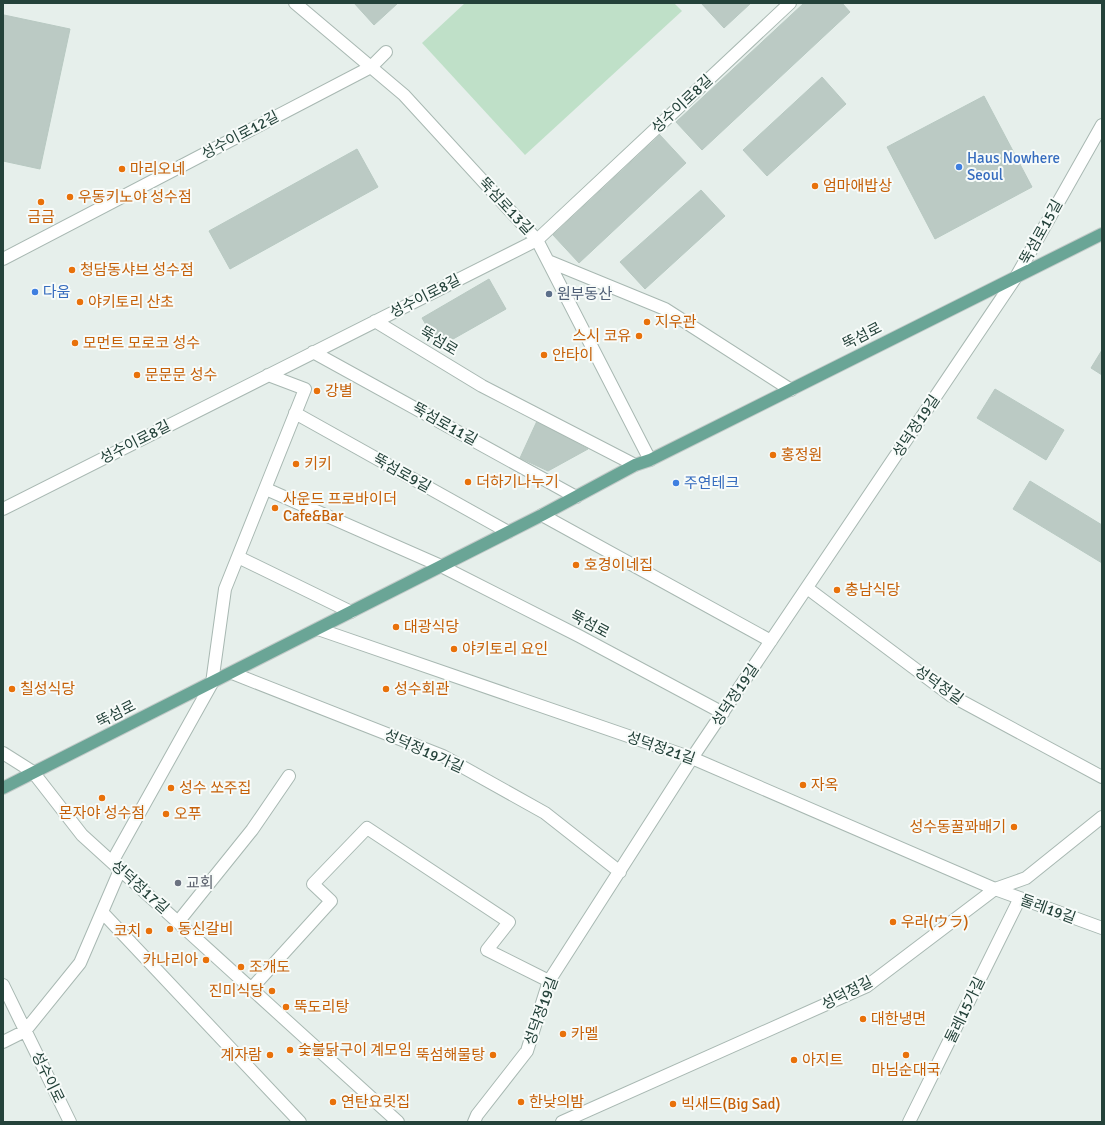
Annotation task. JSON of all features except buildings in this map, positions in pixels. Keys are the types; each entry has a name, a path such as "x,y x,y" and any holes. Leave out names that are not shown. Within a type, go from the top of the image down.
{"main road":[{"name":"뚝섬로","path":"3,788 542,515 635,465 650,460 1102,234"}],"street":[{"name":"뚝섬로13길","path":"295,3 404,95 537,240 650,460"},
{"name":"성수이로8길","path":"3,509 537,240 790,3"},
{"name":"성수이로12길","path":"3,259 371,67 386,52"},
{"name":"뚝섬로15길","path":"1016,276 1102,125"},
{"path":"548,261 665,309 791,390"},
{"name":"성덕정19길","path":"474,1122 476,1115 527,1051 549,981 692,758 1016,276"},
{"name":"뚝섬로","path":"375,321 482,386 635,465"},
{"name":"뚝섬로11길","path":"313,352 576,497"},
{"path":"3,1042 26,1031 80,963 102,912 116,866 212,683 225,588 266,489 304,389 268,375"},
{"name":"뚝섬로9길","path":"295,413 508,532"},
{"path":"266,489 441,566"},
{"path":"542,515 771,641"},
{"path":"238,558 351,612"},
{"name":"뚝섬로","path":"441,566 579,636 723,713"},
{"name":"성덕정길","path":"807,588 950,696 1102,777"},
{"name":"성덕정21길","path":"318,629 692,758 995,889"},
{"name":"성덕정19가길","path":"232,673 442,756 545,813 620,872"},
{"path":"3,753 33,772"},
{"name":"성덕정17길","path":"33,772 82,835 398,1122"},
{"path":"178,922 252,830 289,776"},
{"name":"성덕정길","path":"562,1122 867,986 995,889 1026,878 1102,816"},
{"path":"251,989 331,901 313,884 367,828 509,922 487,950 549,981"},
{"name":"둘레19길","path":"995,889 1102,928"},
{"name":"둘레15가길","path":"910,1122 1020,898"},
{"path":"102,912 300,1122"},
{"name":"성수이로","path":"3,985 70,1122"}],"green space":[{"path":"465,3 674,3 682,11 525,155 422,43"}],"place":[{"name":"Haus Nowhere Seoul","path":"959,167"},
{"name":"마리오네","path":"122,169"},
{"name":"엄마애밥상","path":"815,186"},
{"name":"우동키노야 성수점","path":"70,197"},
{"name":"금금","path":"41,202"},
{"name":"청담동샤브 성수점","path":"72,270"},
{"name":"다움","path":"35,292"},
{"name":"원부동산","path":"549,294"},
{"name":"야키토리 산초","path":"80,302"},
{"name":"지우관","path":"647,322"},
{"name":"스시 코유","path":"639,336"},
{"name":"모먼트 모로코 성수","path":"75,343"},
{"name":"안타이","path":"544,355"},
{"name":"문문문 성수","path":"137,375"},
{"name":"강별","path":"317,391"},
{"name":"홍정원","path":"773,455"},
{"name":"키키","path":"296,464"},
{"name":"더하기나누기","path":"468,482"},
{"name":"주연테크","path":"676,483"},
{"name":"사운드 프로바이더 Cafe&Bar","path":"275,508"},
{"name":"호경이네집","path":"576,565"},
{"name":"충남식당","path":"837,590"},
{"name":"대광식당","path":"396,627"},
{"name":"야키토리 요인","path":"454,649"},
{"name":"칠성식당","path":"12,689"},
{"name":"성수회관","path":"386,689"},
{"name":"자옥","path":"803,785"},
{"name":"성수 쏘주집","path":"171,788"},
{"name":"몬자야 성수점","path":"102,798"},
{"name":"오푸","path":"166,814"},
{"name":"성수동꿀꽈배기","path":"1014,827"},
{"name":"교회","path":"178,883"},
{"name":"우라(ウラ)","path":"893,922"},
{"name":"동신갈비","path":"170,929"},
{"name":"코치","path":"149,931"},
{"name":"카나리아","path":"206,960"},
{"name":"조개도","path":"241,967"},
{"name":"진미식당","path":"272,991"},
{"name":"뚝도리탕","path":"286,1007"},
{"name":"대한냉면","path":"863,1019"},
{"name":"카멜","path":"563,1034"},
{"name":"숯불닭구이 계모임","path":"290,1050"},
{"name":"계자람","path":"270,1055"},
{"name":"뚝섬해물탕","path":"493,1055"},
{"name":"마님순대국","path":"906,1055"},
{"name":"아지트","path":"794,1060"},
{"name":"연탄요릿집","path":"333,1102"},
{"name":"한낮의밤","path":"521,1102"},
{"name":"빅새드(Big Sad)","path":"673,1104"}]}
